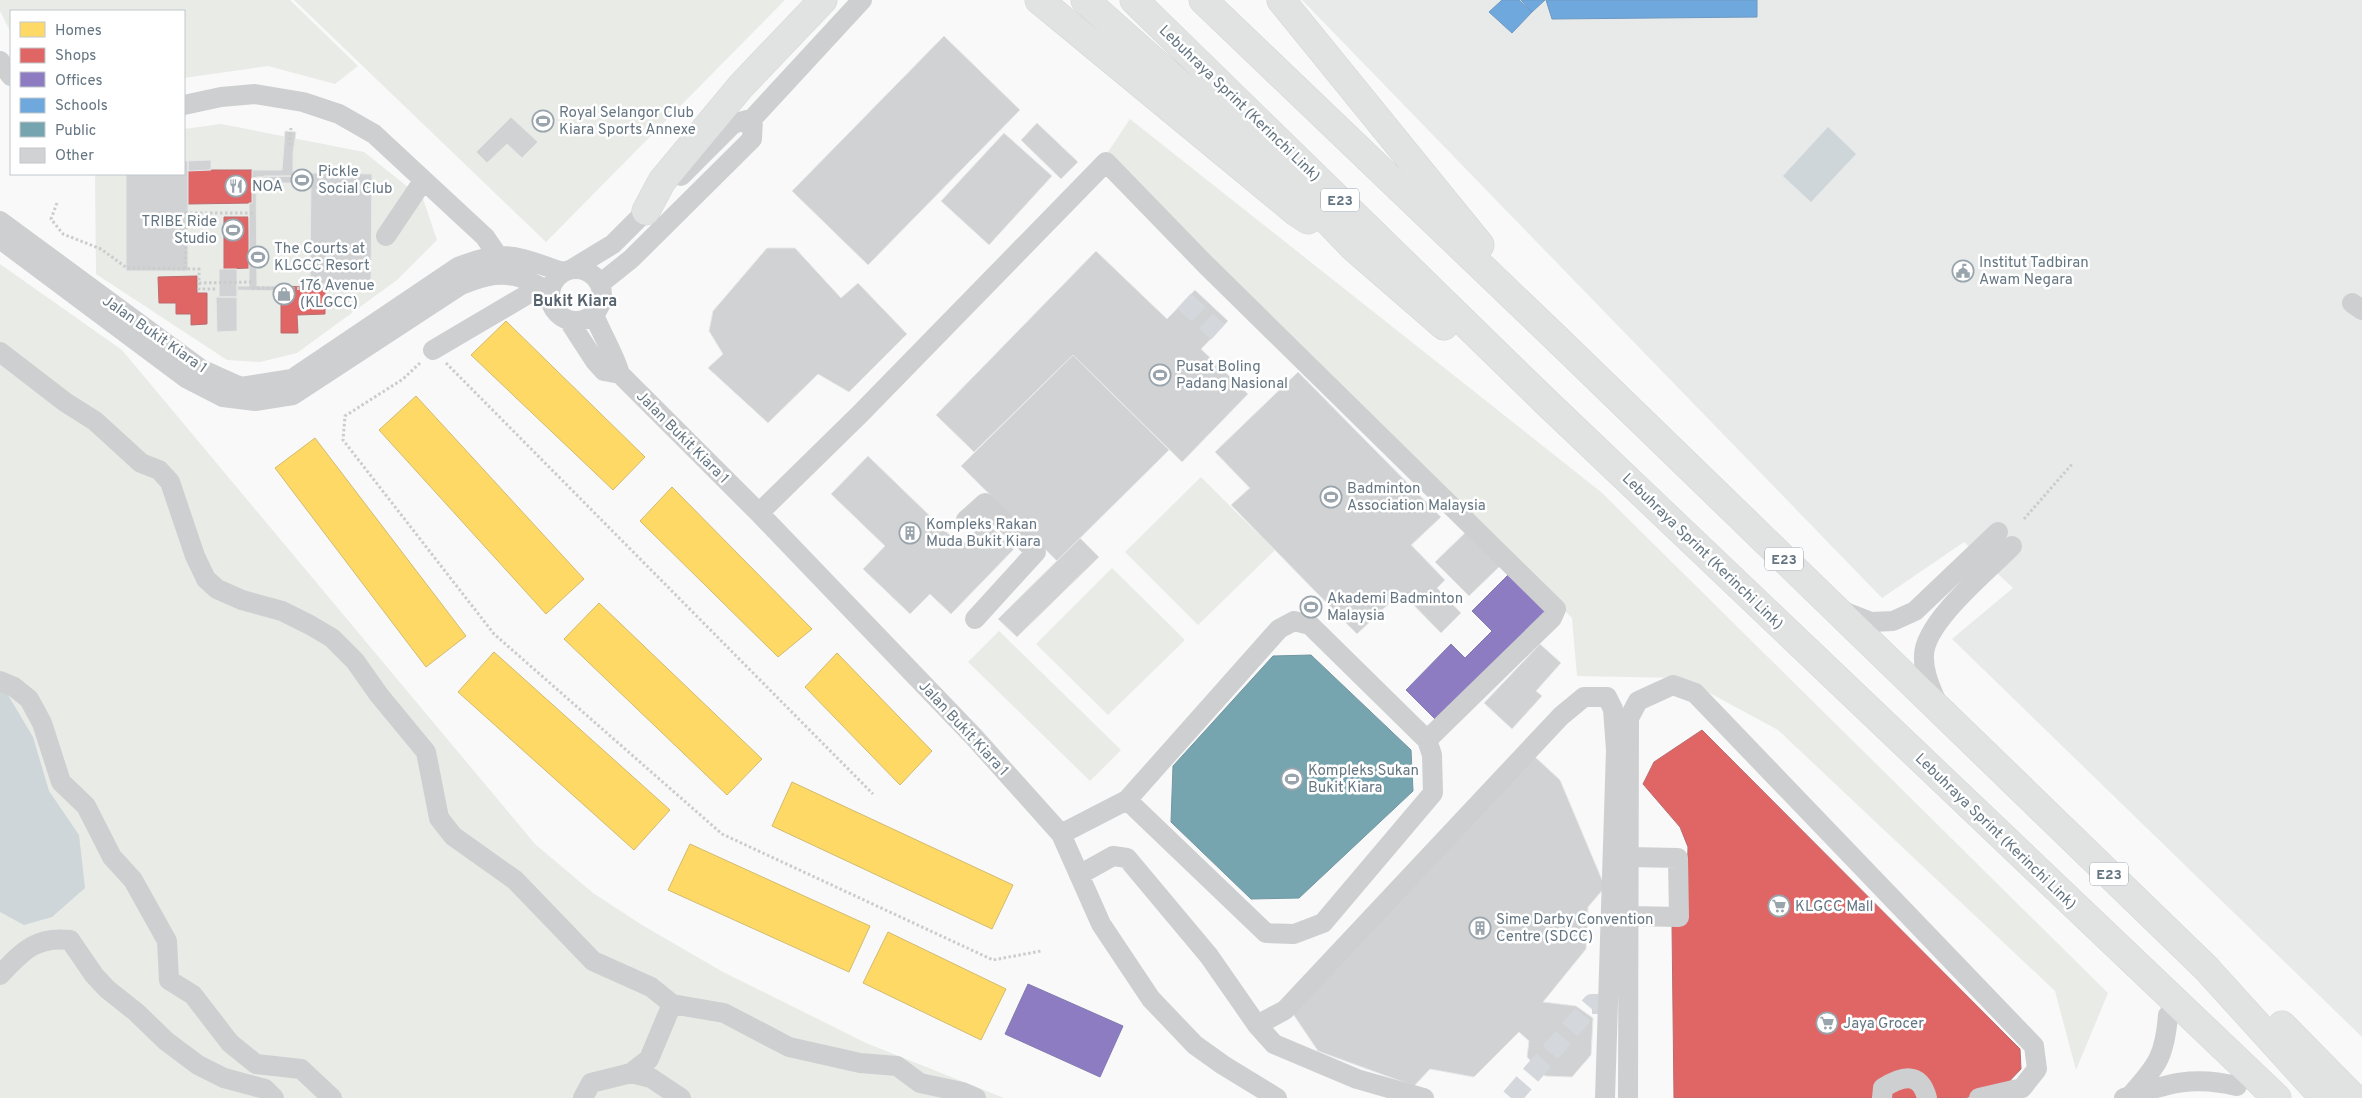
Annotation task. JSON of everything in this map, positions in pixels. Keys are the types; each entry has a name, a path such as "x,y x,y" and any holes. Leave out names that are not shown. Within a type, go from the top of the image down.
{"highway":[{"path":"646,211 662,181 741,86 823,0"},
{"path":"1039,0 1296,212 1354,248"},
{"path":"1085,0 1292,184 1354,248 1496,371 1545,401"},
{"name":"Lebuhraya Sprint (Kerinchi Link)","path":"1134,0 1545,401 2277,1098"},
{"name":"E23","path":"1203,0 1555,337 2206,968 2324,1098"},
{"path":"1281,0 1555,337"},
{"path":"2120,949 2151,995 2192,1044 2243,1092"},
{"path":"2206,968 2254,997 2354,1098"}],"street":[{"path":"433,350 545,289 567,271 613,244 733,124 753,118 862,0"},
{"path":"0,61 10,75"},
{"path":"185,105 222,97 255,94 303,102 339,114 374,134 485,237 498,256"},
{"path":"600,284 631,259 752,139 753,118"},
{"path":"759,513 860,414 1106,162 1206,265 1556,609 1552,618 1427,740"},
{"path":"386,236 423,181"},
{"name":"Jalan Bukit Kiara 1","path":"0,221 201,369 241,387 292,379 458,267 498,256 518,258 567,271"},
{"name":"Jalan Bukit Kiara 1","path":"0,240 186,378 223,397 254,401 293,395 461,285 486,275 514,276 545,289"},
{"path":"545,289 552,306 562,317 569,320 586,320 594,315 603,300 600,284 588,271 567,271"},
{"name":"Jalan Bukit Kiara 1","path":"594,315 607,346 615,356 620,374 759,513 974,737 1061,834 1101,924 1151,999 1195,1045 1223,1065 1277,1098"},
{"name":"Jalan Bukit Kiara 1","path":"569,320 595,361 604,371 620,374"},
{"path":"0,352 65,402 95,421 141,463 159,470 170,482 196,556 206,578 217,589 242,600 282,611 310,625 332,638 355,660 379,695 426,752 440,818 453,836 514,880 593,961 651,987 672,1004 724,1013 789,1047 860,1063 897,1066 920,1083 962,1092 976,1098"},
{"path":"966,520 986,503 1036,552 974,619"},
{"path":"1836,609 1871,622 1893,621 1916,612 1998,532"},
{"path":"1939,708 1927,677 1924,654 1929,634 1946,612 2012,546"},
{"path":"1061,834 1127,800 1278,629 1294,621 1310,625 1427,740 1432,755 1433,793 1322,923 1294,934 1266,933 1127,800"},
{"path":"0,680 14,687 29,699 42,723 61,782 86,806 112,857 133,880 167,941 170,980 193,995 230,1043 256,1064 301,1069 332,1098"},
{"path":"1628,1098 1629,718 1638,700 1673,685 1695,693 2034,1046 2037,1069 2022,1088 1979,1098"},
{"path":"1257,1025 1285,1010 1561,716 1584,697 1607,697 1613,709 1616,750 1606,1098"},
{"path":"1079,875 1113,856 1127,858 1208,956 1257,1025 1274,1044 1357,1079 1424,1098"},
{"path":"1629,858 1678,858 1679,916 1629,916"},
{"path":"0,975 29,947 42,940 70,940 94,975 107,989 136,1012 166,1041 198,1065 224,1078 266,1089 274,1098"},
{"path":"583,1098 591,1083 631,1073 649,1059 672,1004"},
{"path":"2127,1097 2147,1077 2163,1052 2168,1015"},
{"path":"631,1073 651,1078 681,1098"},
{"path":"1882,1098 1883,1088 1897,1079 1915,1078 1923,1085 1927,1098"},
{"path":"2127,1097 2172,1083 2195,1080 2212,1080 2243,1092"}],"path":[{"path":"289,145 292,128"},
{"path":"57,203 51,219 62,234 101,249 127,268 199,269 199,289 216,289"},
{"path":"185,269 186,213 254,213"},
{"path":"59,238 62,234"},
{"path":"199,283 252,282"},
{"path":"252,288 362,289"},
{"path":"874,794 433,350 404,379 345,416 343,440 494,634 722,834 992,960 1041,951"},
{"path":"2024,519 2073,463"}],"shaded area":[{"path":"0,0 290,0 358,66 335,84 268,66 185,78 185,10 10,10 10,31 0,11"},
{"name":"Royal Selangor Club Kiara Sports Annexe","path":"294,0 785,0 546,242"},
{"name":"Institut Tadbiran Awam Negara","path":"1302,0 2362,0 2362,1037 1952,639 2013,588 1964,542 1882,598"},
{"path":"1130,119 1601,492 2108,993 2076,1070 2055,991 1778,730 1682,678 1577,676 1572,618 1303,351 1108,152"},
{"name":"The Courts at KLGCC Resort","path":"221,124 364,152 423,199 437,240 397,280 297,353 260,362 227,360 96,274 95,175 185,175 185,129"},
{"path":"1828,127 1856,154 1811,202 1783,176"},
{"path":"0,264 122,350 535,844 593,893 642,925 723,972 866,1043 1004,1098 0,1098"},
{"name":"Badminton Association Malaysia","path":"1298,372 1441,517 1412,545 1445,580 1437,588 1461,613 1441,633 1401,592 1357,634 1275,550 1198,625 1125,552 1201,477 1263,539 1231,505 1249,488 1215,452"},
{"path":"1112,568 1185,640 1108,715 1036,644"},
{"path":"999,631 1121,750 1090,781 968,662"},
{"path":"0,689 5,690 33,737 49,791 79,835 85,888 52,917 24,925 0,912"}],"building: Homes":[{"path":"506,321 645,457 613,490 471,355"},
{"path":"416,396 584,579 546,614 379,430"},
{"path":"315,438 466,636 426,667 275,468"},
{"path":"672,487 812,629 778,657 640,521"},
{"path":"599,603 762,759 727,795 564,639"},
{"path":"494,652 670,810 634,850 458,692"},
{"path":"837,653 932,751 900,785 805,687"},
{"path":"792,782 1013,885 992,929 772,826"},
{"path":"690,844 870,926 849,972 668,890"},
{"path":"888,932 1006,989 981,1040 863,983"}],"building: Shops":[{"path":"252,170 252,203 188,204 188,171"},
{"path":"224,217 248,217 249,268 224,269"},
{"path":"197,276 197,293 207,293 207,324 191,325 191,314 176,314 176,303 159,303 158,277"},
{"path":"281,286 325,288 325,314 297,315 298,333 281,333"},
{"name":"KLGCC Mall","path":"1702,730 2020,1049 2021,1069 2002,1089 1964,1098 1674,1098 1672,925 1687,888 1688,847 1680,827 1643,784 1654,762"}],"building: Offices":[{"path":"1510,573 1549,612 1438,722 1406,690 1451,644 1465,658 1492,631 1472,611"},
{"path":"1028,984 1123,1026 1100,1077 1005,1034"}],"building: Schools":[{"path":"1502,0 1519,0 1532,12 1512,33 1489,12"},
{"path":"1521,0 1545,0 1532,12"},
{"path":"1546,0 1757,0 1757,17 1552,19"}],"building: Public":[{"path":"295,176 311,176 311,183 295,183"},
{"name":"Kompleks Sukan Bukit Kiara","path":"1311,655 1411,750 1413,791 1299,898 1251,899 1171,822 1173,766 1273,656"}],"building: Other":[{"path":"944,36 1020,110 868,265 792,191"},
{"path":"511,117 538,142 522,158 507,144 487,163 476,152"},
{"path":"1037,123 1078,162 1061,179 1021,140"},
{"path":"285,131 296,132 293,153 293,176 256,177 257,286 281,286 281,291 237,290 237,286 249,286 249,203 252,203 252,170 282,170"},
{"path":"1004,133 1052,176 989,245 941,201"},
{"path":"211,160 211,170 188,171 188,161"},
{"path":"185,161 188,161 188,271 126,271 126,175 185,175"},
{"path":"311,173 372,174 371,285 310,284"},
{"path":"264,176 295,176 295,183 265,183"},
{"path":"767,248 795,248 841,298 858,283 907,334 849,392 818,374 768,423 708,368 723,354 709,331 713,311"},
{"name":"Pusat Boling Padang Nasional","path":"1096,251 1167,319 1195,290 1228,321 1201,349 1248,394 1182,462 1073,355 974,452 936,415"},
{"path":"219,269 237,269 237,297 219,297"},
{"path":"216,297 237,297 237,331 217,332"},
{"path":"1073,355 1169,450 1057,561 961,466"},
{"name":"Badminton Association Malaysia","path":"1298,372 1441,517 1411,545 1445,580 1437,588 1461,613 1441,633 1401,592 1357,634 1231,505 1250,488 1215,452"},
{"name":"Kompleks Rakan Muda Bukit Kiara","path":"868,456 961,546 985,521 1014,549 951,614 930,594 910,614 863,569 885,546 831,494"},
{"name":"Badminton Association Malaysia","path":"1468,530 1502,564 1469,596 1435,562"},
{"path":"1080,538 1099,557 1017,637 998,619"},
{"path":"1540,644 1561,663 1536,691 1542,696 1512,729 1484,703"},
{"name":"Sime Darby Convention Centre (SDCC)","path":"1533,755 1560,780 1605,887 1588,907 1586,949 1543,1002 1576,1006 1593,1018 1591,1055 1572,1077 1545,1076 1527,1057 1529,1041 1519,1032 1474,1077 1430,1069 1414,1086 1318,1051 1293,1014"}],"tunnel":[{"path":"1184,301 1218,332"},
{"path":"1511,1098 1592,1004 1607,1004"}],"place":[{"name":"Royal Selangor Club Kiara Sports Annexe","path":"543,121"},
{"name":"Pickle Social Club","path":"302,180"},
{"name":"NOA","path":"236,186"},
{"name":"TRIBE Ride Studio","path":"233,230"},
{"name":"The Courts at KLGCC Resort","path":"258,257"},
{"name":"Institut Tadbiran Awam Negara","path":"1963,271"},
{"name":"176 Avenue (KLGCC)","path":"284,294"},
{"name":"Pusat Boling Padang Nasional","path":"1160,375"},
{"name":"Badminton Association Malaysia","path":"1331,497"},
{"name":"Kompleks Rakan Muda Bukit Kiara","path":"910,533"},
{"name":"Akademi Badminton Malaysia","path":"1311,607"},
{"name":"Kompleks Sukan Bukit Kiara","path":"1292,779"},
{"name":"KLGCC Mall","path":"1779,906"},
{"name":"Sime Darby Convention Centre (SDCC)","path":"1480,928"},
{"name":"Jaya Grocer","path":"1827,1023"}],"district":[{"name":"Bukit Kiara","path":"575,300"}]}
